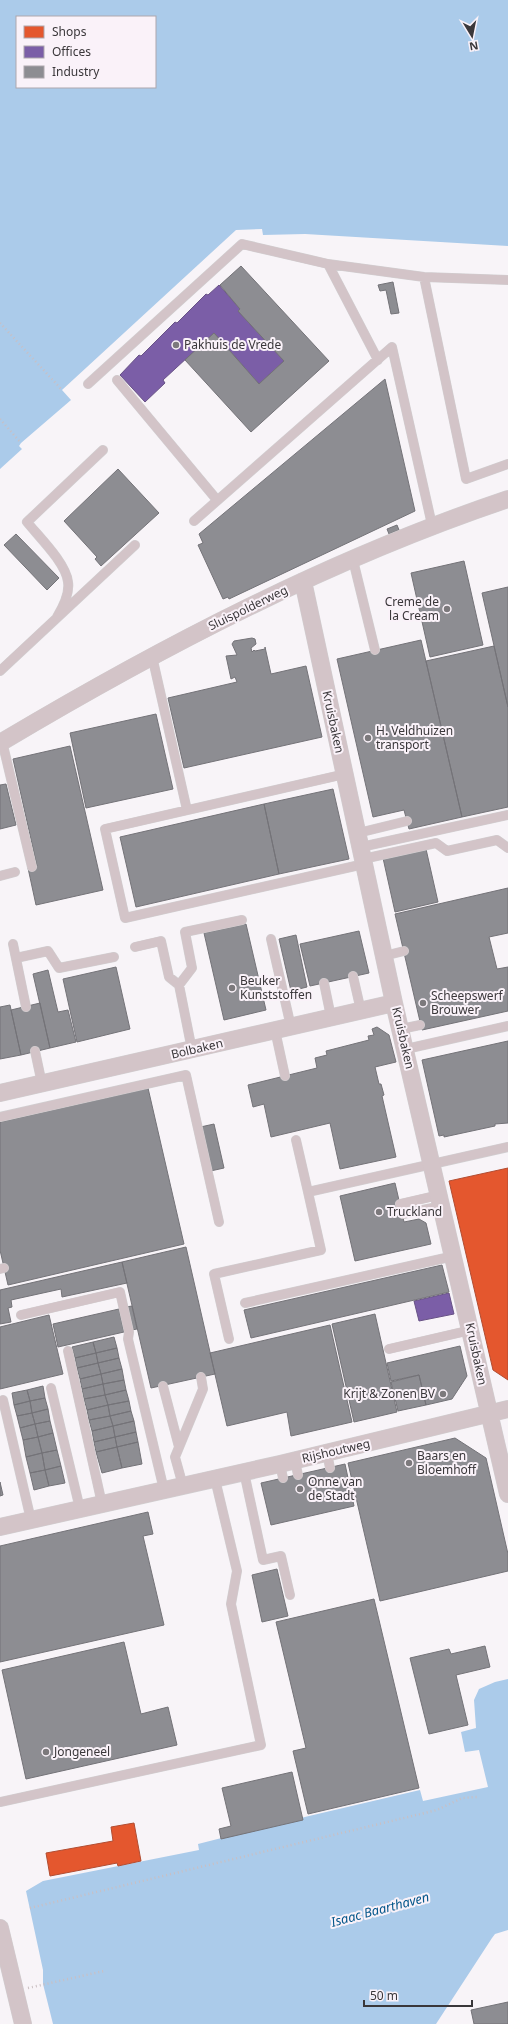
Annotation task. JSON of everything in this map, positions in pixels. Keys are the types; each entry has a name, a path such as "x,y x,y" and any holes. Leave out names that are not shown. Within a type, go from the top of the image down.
{"street":[{"name":"Sluispolderweg","path":"1,742 152,656 303,581 432,526 508,499"},
{"name":"Kruisbaken","path":"303,581 394,1003 406,1049 508,1494"},
{"name":"Bolbaken","path":"0,1093 394,1003"},
{"name":"Rijshoutweg","path":"0,1527 244,1472 289,1470 508,1409"},
{"path":"0,1928 23,2024"}],"lane":[{"path":"88,384 242,244 328,264 424,277 508,280"},
{"path":"328,264 378,360"},
{"path":"424,277 466,479 508,464"},
{"path":"194,521 392,347 432,526"},
{"path":"117,380 217,500"},
{"path":"57,617 66,603 68,582 61,565 27,522 102,450"},
{"path":"0,671 135,545"},
{"path":"353,560 375,650"},
{"path":"152,656 187,810"},
{"path":"1,742 32,867"},
{"path":"345,774 105,829 125,918 361,851 508,815"},
{"path":"361,851 407,821"},
{"path":"361,851 436,843 448,851 497,840 508,848"},
{"path":"0,876 15,872"},
{"path":"179,985 192,968 185,932 242,920"},
{"path":"271,939 283,1029 285,1076"},
{"path":"135,947 160,941 169,977 179,985 192,1050"},
{"path":"13,944 26,1007"},
{"path":"16,958 48,951 59,968 114,957"},
{"path":"384,956 404,951"},
{"path":"353,976 361,1011"},
{"path":"324,983 332,1018"},
{"path":"401,1029 420,1025"},
{"path":"406,1049 508,1026"},
{"path":"35,1052 42,1084"},
{"path":"0,1117 186,1075 219,1222"},
{"path":"229,1339 214,1274 321,1250 296,1140"},
{"path":"308,1192 508,1147"},
{"path":"400,1204 441,1200"},
{"path":"403,1214 441,1200"},
{"path":"245,1303 454,1256"},
{"path":"20,1315 120,1292 128,1339 164,1490"},
{"path":"389,1349 471,1330"},
{"path":"68,1351 102,1504"},
{"path":"183,1486 175,1457 203,1389 201,1377"},
{"path":"163,1386 179,1447"},
{"path":"51,1388 80,1509"},
{"path":"3,1400 31,1520"},
{"path":"244,1472 263,1560 281,1556 290,1595"},
{"path":"0,1802 261,1745 231,1604 237,1571 215,1479"}],"path":[{"path":"0,323 62,390"},
{"path":"0,419 21,443"},
{"path":"30,1908 437,1810 462,1798 478,1797"},
{"path":"43,1984 104,1971"}],"water":[{"path":"0,0 508,0 508,246 305,234 263,235 262,229 236,230 62,390 71,400 21,443 19,446 22,449 0,469"},
{"name":"Isaac Baarthaven","path":"508,1679 508,1930 495,1934 436,2024 53,2024 43,1984 43,1970 26,1891 43,1881 199,1850 198,1844 420,1790 423,1801 488,1787 479,1750 465,1752 461,1732 476,1728 474,1700 479,1689 495,1682"}],"building: Shops":[{"path":"508,1168 508,1380 493,1370 449,1181"},
{"path":"134,1823 141,1861 118,1866 117,1863 50,1876 46,1853 113,1841 111,1827"}],"building: Offices":[{"name":"Pakhuis de Vrede","path":"219,285 240,309 238,311 284,361 259,384 214,333 163,380 165,383 145,402 120,375 139,355 141,356 175,322 177,323 206,294 208,295"},
{"path":"449,1293 454,1314 419,1321 414,1301"}],"building: Industry":[{"path":"241,266 329,361 251,432 185,360 214,333 259,384 284,361 238,311 240,309 220,285"},
{"path":"393,282 399,313 391,314 386,290 380,291 378,285"},
{"path":"385,379 415,511 229,599 228,597 223,599 198,545 203,543 199,534"},
{"path":"118,469 159,513 101,566 95,559 97,557 64,521"},
{"path":"397,525 399,530 389,534 387,529"},
{"path":"16,534 59,578 47,590 4,545"},
{"path":"464,561 483,645 430,657 411,573"},
{"path":"508,587 508,707 482,593"},
{"path":"252,638 255,639 256,644 251,648 252,652 254,650 265,649 265,647 271,674 306,666 322,737 184,768 168,698 237,682 235,677 231,679 226,656 237,655 232,644 234,641"},
{"path":"421,640 462,817 409,829 404,810 373,817 337,659"},
{"path":"494,646 508,707 508,807 462,817 426,661"},
{"path":"156,714 173,789 86,808 70,733"},
{"path":"70,746 103,890 36,905 28,868 37,866 13,759"},
{"path":"6,784 16,825 0,829 0,785"},
{"path":"333,789 349,859 279,874 264,804"},
{"path":"264,804 279,874 136,907 120,837"},
{"path":"426,849 438,902 395,912 383,858"},
{"path":"508,888 508,933 489,937 497,969 508,967 508,1011 422,1030 395,914"},
{"path":"246,924 266,1010 224,1020 204,933"},
{"path":"359,931 369,973 310,986 300,944"},
{"path":"296,935 307,987 291,991 279,939"},
{"path":"116,967 130,1029 77,1042 63,979"},
{"path":"48,970 58,1012 68,1010 76,1042 50,1048 33,974"},
{"path":"40,1003 50,1048 21,1055 11,1010"},
{"path":"10,1005 21,1055 0,1059 0,1007"},
{"path":"377,1027 389,1035 396,1062 375,1067 379,1084 381,1084 384,1095 382,1096 396,1157 340,1169 330,1123 271,1137 264,1104 253,1107 248,1085 317,1068 315,1058 327,1055 326,1051 369,1040 368,1036 374,1035 372,1029"},
{"path":"508,1041 508,1123 495,1124 495,1126 444,1137 444,1135 439,1136 422,1060"},
{"path":"148,1088 184,1244 8,1285 0,1250 0,1122"},
{"path":"214,1124 224,1168 206,1172 196,1128"},
{"path":"395,1183 404,1222 419,1219 426,1223 431,1244 355,1261 340,1196"},
{"path":"186,1247 215,1374 151,1388 122,1262"},
{"path":"122,1262 127,1283 62,1297 61,1289 11,1300 12,1307 8,1308 11,1322 0,1324 0,1290"},
{"path":"442,1265 449,1292 251,1338 244,1310"},
{"path":"132,1306 137,1329 132,1330 126,1307"},
{"path":"119,1309 124,1332 58,1347 53,1324"},
{"path":"375,1314 397,1412 354,1422 332,1324"},
{"path":"49,1315 63,1374 0,1389 0,1327"},
{"path":"330,1325 352,1422 291,1436 287,1412 227,1426 210,1353"},
{"path":"114,1337 117,1348 96,1353 93,1342"},
{"path":"93,1342 96,1353 75,1358 72,1347"},
{"path":"460,1346 467,1376 452,1399 426,1405 419,1375 391,1381 387,1363"},
{"path":"117,1348 119,1358 98,1363 96,1353"},
{"path":"96,1353 98,1363 77,1368 75,1358"},
{"path":"119,1358 122,1369 101,1374 98,1363"},
{"path":"98,1363 101,1374 80,1379 77,1368"},
{"path":"122,1369 124,1380 103,1384 101,1374"},
{"path":"101,1374 103,1384 82,1389 80,1379"},
{"path":"419,1375 426,1405 398,1411 391,1382"},
{"path":"124,1380 126,1390 105,1395 103,1384"},
{"path":"103,1384 105,1395 84,1399 82,1389"},
{"path":"43,1386 45,1398 30,1401 27,1390"},
{"path":"27,1390 30,1401 14,1405 12,1393"},
{"path":"126,1390 129,1401 108,1405 105,1395"},
{"path":"105,1395 108,1405 87,1410 84,1399"},
{"path":"45,1398 48,1409 32,1413 30,1401"},
{"path":"30,1401 32,1413 17,1416 14,1405"},
{"path":"129,1401 131,1411 110,1416 108,1405"},
{"path":"108,1405 110,1416 89,1420 87,1410"},
{"path":"48,1409 50,1421 35,1424 32,1413"},
{"path":"131,1411 134,1421 113,1426 110,1416"},
{"path":"32,1413 35,1424 20,1428 17,1416"},
{"path":"110,1416 113,1426 92,1431 89,1420"},
{"path":"50,1421 53,1433 38,1437 35,1424"},
{"path":"134,1421 136,1432 115,1437 113,1426"},
{"path":"35,1424 38,1437 23,1440 20,1428"},
{"path":"113,1426 115,1437 94,1442 92,1431"},
{"path":"136,1432 138,1442 117,1447 115,1437"},
{"path":"53,1433 57,1450 42,1453 38,1437"},
{"path":"38,1437 42,1453 26,1457 23,1440"},
{"path":"115,1437 117,1447 96,1452 94,1442"},
{"path":"455,1438 486,1458 508,1554 508,1571 380,1601 348,1463"},
{"path":"138,1442 142,1464 122,1468 117,1447"},
{"path":"117,1447 122,1468 102,1473 96,1452"},
{"path":"57,1450 61,1466 45,1470 42,1453"},
{"path":"42,1453 45,1470 30,1473 26,1457"},
{"path":"345,1464 354,1506 271,1525 261,1483"},
{"path":"61,1466 65,1483 49,1486 45,1470"},
{"path":"45,1470 49,1486 34,1490 30,1473"},
{"path":"0,1482 3,1495 0,1496"},
{"path":"148,1512 153,1534 143,1536 164,1625 0,1662 0,1546"},
{"path":"277,1569 288,1616 262,1622 252,1575"},
{"path":"374,1599 419,1788 308,1814 293,1751 306,1748 276,1622"},
{"path":"124,1642 141,1714 168,1707 177,1745 26,1779 2,1670"},
{"path":"485,1646 490,1667 456,1675 468,1725 429,1734 410,1658 449,1649 451,1654"},
{"path":"292,1772 303,1820 221,1839 219,1829 231,1826 222,1788"},
{"path":"508,2002 508,2024 474,2024 471,2010"}],"place":[{"name":"Pakhuis de Vrede","path":"176,345"},
{"name":"Creme de la Cream","path":"447,609"},
{"name":"H. Veldhuizen transport","path":"368,738"},
{"name":"Beuker Kunststoffen","path":"232,988"},
{"name":"Scheepswerf Brouwer","path":"423,1003"},
{"name":"Truckland","path":"379,1212"},
{"name":"Krijt & Zonen BV","path":"443,1394"},
{"name":"Baars en Bloemhoff","path":"409,1463"},
{"name":"Onne van de Stadt","path":"300,1489"},
{"name":"Jongeneel","path":"46,1752"}]}
